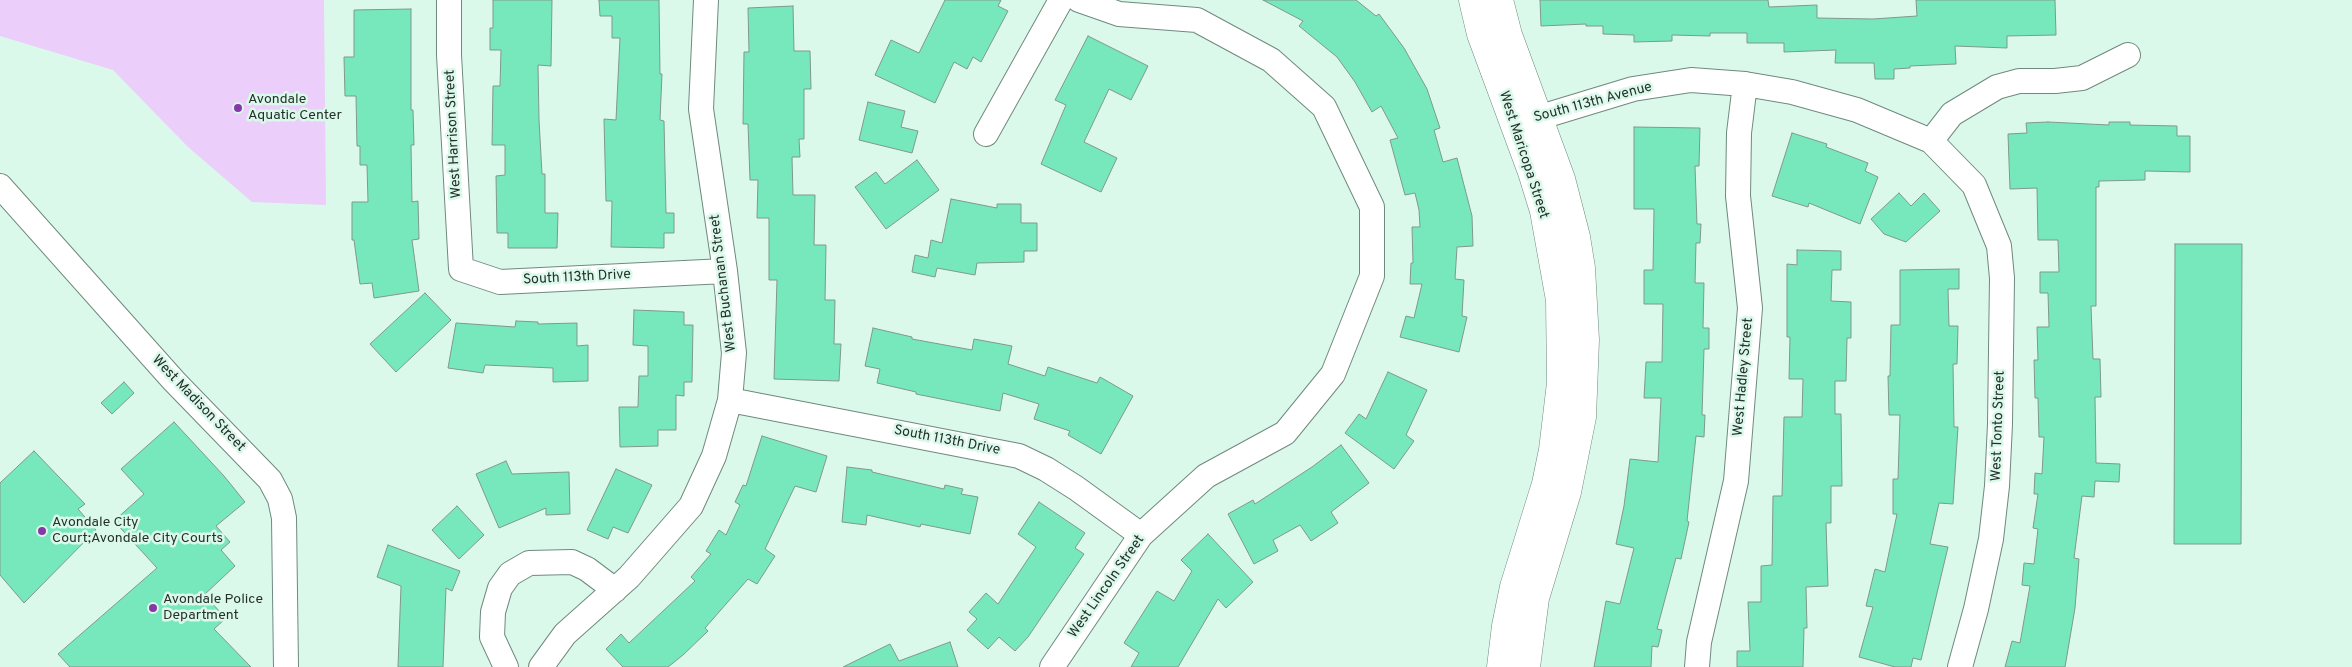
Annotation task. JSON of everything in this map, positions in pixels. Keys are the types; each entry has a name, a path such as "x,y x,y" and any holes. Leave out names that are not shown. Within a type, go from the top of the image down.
{"street":[{"name":"West Harrison Street","path":"449,0 461,269"},
{"name":"West Buchanan Street","path":"541,667 565,634 629,577 691,506 714,456 730,400 734,353 725,271 701,109 706,0"},
{"path":"986,134 1061,0"},
{"name":"West Lincoln Street","path":"1052,667 1141,536 1206,476 1286,433 1333,374 1372,276 1372,207 1324,107 1271,60 1197,20 1119,14 1079,0"},
{"name":"West Maricopa Street","path":"1473,0 1481,34 1526,122 1561,179 1576,237 1581,268 1585,340 1582,417 1566,492 1535,598 1526,667"},
{"name":"West Maricopa Street","path":"1499,0 1508,35 1554,260 1560,300 1561,383 1553,450 1546,484 1514,586 1506,626 1501,667"},
{"path":"1931,141 1952,114 1996,87 2019,81 2055,81 2082,78 2128,55"},
{"name":"South 113th Avenue","path":"1526,122 1633,89 1692,80 1745,84 1792,92 1857,110 1931,141 1974,185"},
{"name":"West Hadley Street","path":"1697,667 1699,642 1736,481 1748,337 1750,308 1738,196 1739,133 1745,84"},
{"name":"West Tonto Street","path":"1960,667 1976,609 1990,538 1997,486 2000,424 2002,278 1998,246 1974,185"},
{"name":"West Madison Street","path":"0,186 168,374 270,480 280,499 284,518 286,667"},
{"name":"South 113th Drive","path":"461,269 500,282 725,271"},
{"name":"South 113th Drive","path":"730,400 1019,456 1046,469 1076,488 1141,536"},
{"path":"506,667 492,637 493,612 500,588 510,574 529,563 572,562 587,569 615,590"}],"shaded area":[{"name":"Avondale Aquatic Center","path":"0,0 324,0 326,205 252,202 188,147 113,70 0,36"}],"building":[{"path":"493,0 552,0 551,66 538,65 539,120 542,174 545,174 545,213 558,213 557,248 508,248 508,233 497,233 496,176 505,175 505,145 492,145 493,86 500,86 501,50 490,50 490,28 493,28"},
{"path":"599,0 659,0 660,74 662,74 660,120 664,121 666,213 674,213 674,233 664,233 664,248 611,247 612,201 606,201 604,119 616,120 620,38 612,38 612,16 600,16"},
{"path":"945,0 1001,0 998,6 1008,11 981,62 973,57 967,69 954,62 935,103 875,75 891,40 919,53"},
{"path":"1263,0 1356,0 1376,16 1379,14 1404,48 1427,89 1440,128 1434,130 1443,162 1457,158 1472,216 1473,246 1457,247 1455,279 1464,280 1462,316 1467,317 1459,352 1400,337 1406,316 1414,318 1422,284 1410,284 1411,263 1413,263 1412,227 1420,227 1419,210 1415,193 1405,195 1390,140 1398,138 1381,106 1372,112 1355,82 1337,57 1299,26 1303,21"},
{"path":"1540,0 1768,0 1769,7 1817,5 1817,18 1873,19 1917,16 1916,0 2055,0 2056,35 2007,36 2007,48 1955,46 1956,64 1910,66 1910,68 1894,69 1894,79 1875,79 1874,63 1835,63 1836,50 1784,52 1784,43 1747,43 1747,33 1710,33 1710,36 1672,35 1672,41 1634,42 1634,35 1603,34 1603,26 1586,26 1586,24 1541,26"},
{"path":"793,6 794,51 810,51 811,89 804,89 804,139 799,139 800,157 792,157 793,195 815,195 814,245 826,245 825,300 835,300 834,344 841,344 839,381 774,379 777,280 769,280 769,218 757,218 758,180 750,180 748,124 743,124 744,52 749,52 748,8"},
{"path":"411,9 411,110 413,110 414,145 411,145 412,202 418,201 419,239 412,240 419,291 374,298 372,283 360,284 354,240 352,240 352,202 368,202 367,165 360,165 360,146 357,146 356,96 345,96 344,57 354,57 354,10"},
{"path":"1088,36 1148,66 1131,100 1109,89 1084,142 1117,158 1101,192 1041,164 1066,105 1055,100"},
{"path":"868,102 905,111 901,127 918,131 912,153 859,140"},
{"path":"2048,122 2109,125 2109,122 2130,122 2130,125 2177,126 2177,136 2190,136 2190,172 2145,171 2145,180 2099,181 2099,187 2096,187 2096,306 2091,306 2093,359 2100,359 2101,397 2095,397 2096,463 2120,464 2119,482 2095,481 2094,497 2082,496 2074,558 2079,559 2075,608 2065,667 2005,667 2012,641 2020,643 2030,586 2022,585 2024,563 2034,564 2038,529 2033,528 2038,494 2034,494 2035,473 2042,474 2044,437 2039,437 2038,398 2035,398 2034,360 2038,360 2037,327 2049,327 2048,293 2040,293 2040,272 2059,272 2058,240 2038,240 2037,188 2010,189 2008,134 2027,133 2026,123"},
{"path":"1634,127 1700,128 1699,166 1695,166 1697,224 1701,224 1700,243 1696,243 1695,283 1704,283 1703,328 1709,328 1709,349 1704,349 1702,415 1705,415 1704,437 1696,436 1687,521 1689,522 1681,559 1676,558 1657,629 1662,630 1658,647 1652,646 1651,667 1594,667 1606,601 1620,604 1634,548 1616,544 1624,506 1630,459 1658,462 1661,398 1644,398 1646,362 1662,362 1663,304 1644,304 1644,270 1653,270 1654,209 1634,209"},
{"path":"1792,133 1827,144 1826,147 1868,163 1865,171 1878,177 1860,224 1809,203 1808,207 1772,196"},
{"path":"917,160 939,190 886,229 855,187 876,172 885,184"},
{"path":"1899,193 1911,206 1924,193 1940,211 1906,242 1884,234 1871,219"},
{"path":"951,199 997,208 997,204 1021,204 1021,223 1037,223 1037,251 1024,251 1024,262 977,263 975,275 937,268 935,277 912,272 915,255 928,258 931,240 942,243"},
{"path":"2175,244 2242,244 2241,544 2174,544"},
{"path":"1797,250 1841,251 1841,270 1832,270 1831,301 1851,302 1851,338 1847,338 1846,381 1835,381 1835,414 1841,414 1842,486 1831,486 1831,523 1826,523 1828,586 1806,587 1807,628 1804,628 1803,667 1737,667 1737,651 1750,651 1748,602 1761,602 1761,566 1772,565 1773,496 1782,496 1784,417 1802,417 1803,379 1789,379 1790,337 1787,337 1787,264 1797,265"},
{"path":"1959,269 1959,289 1948,289 1949,326 1958,326 1957,364 1953,364 1954,427 1958,427 1953,504 1939,503 1930,544 1948,547 1921,660 1913,658 1911,667 1895,667 1859,657 1873,607 1866,606 1875,569 1885,572 1897,514 1893,514 1893,479 1898,479 1900,415 1889,415 1888,376 1890,376 1891,325 1900,325 1900,270"},
{"path":"425,293 451,320 396,372 370,344"},
{"path":"634,310 684,312 684,325 693,325 692,382 684,382 684,396 676,395 676,430 658,430 658,446 620,447 619,407 638,407 639,376 648,376 648,346 633,345"},
{"path":"516,321 538,322 538,324 577,323 577,346 588,345 588,381 553,382 553,368 485,365 483,373 448,368 456,323 515,327"},
{"path":"873,328 912,337 912,339 972,350 974,339 1012,346 1008,364 1045,376 1048,367 1097,383 1100,377 1133,396 1101,454 1068,435 1070,431 1034,419 1039,404 1003,393 1000,411 916,394 916,392 877,383 880,369 865,366"},
{"path":"1388,372 1427,390 1406,435 1414,441 1394,469 1345,433 1359,414 1366,419"},
{"path":"124,382 134,393 112,414 101,403"},
{"path":"174,422 224,476 245,502 216,526 230,542 221,550 235,566 204,595 226,618 214,629 251,667 70,667 58,654 157,568 114,521 144,494 121,469"},
{"path":"762,436 827,456 816,492 795,486 765,549 775,556 757,584 748,579 705,628 708,631 683,655 668,667 623,667 606,649 621,634 629,643 695,581 691,577 711,554 706,551 719,530 726,535 740,505 735,502 743,485 746,486"},
{"path":"1341,445 1369,483 1331,512 1338,523 1311,541 1300,525 1273,540 1278,551 1254,564 1228,514 1253,500 1255,504 1312,467"},
{"name":"Avondale City Court;Avondale City Courts","path":"34,451 85,504 78,509 96,530 24,603 0,575 0,483"},
{"path":"506,461 512,474 569,472 570,514 546,515 546,508 499,528 476,474"},
{"path":"847,467 872,470 872,472 944,489 945,485 963,489 961,494 978,497 970,534 921,524 920,527 867,515 866,525 842,522"},
{"path":"616,469 652,485 628,533 613,527 608,539 587,530"},
{"path":"1039,502 1085,533 1075,548 1084,554 1028,637 1015,651 999,637 988,649 967,630 977,619 969,612 986,593 998,604 1036,547 1018,534"},
{"path":"457,506 484,535 459,559 432,530"},
{"path":"1208,534 1253,582 1226,608 1218,599 1178,667 1131,667 1139,653 1124,643 1157,591 1174,601 1192,571 1181,560"},
{"path":"388,545 460,571 452,591 446,588 443,667 398,667 401,586 377,577"},
{"path":"950,642 958,667 843,667 890,644 899,661"}],"place":[{"name":"Avondale Aquatic Center","path":"238,108"},
{"name":"Avondale City Court;Avondale City Courts","path":"42,531"},
{"name":"Avondale Police Department","path":"153,608"}]}
